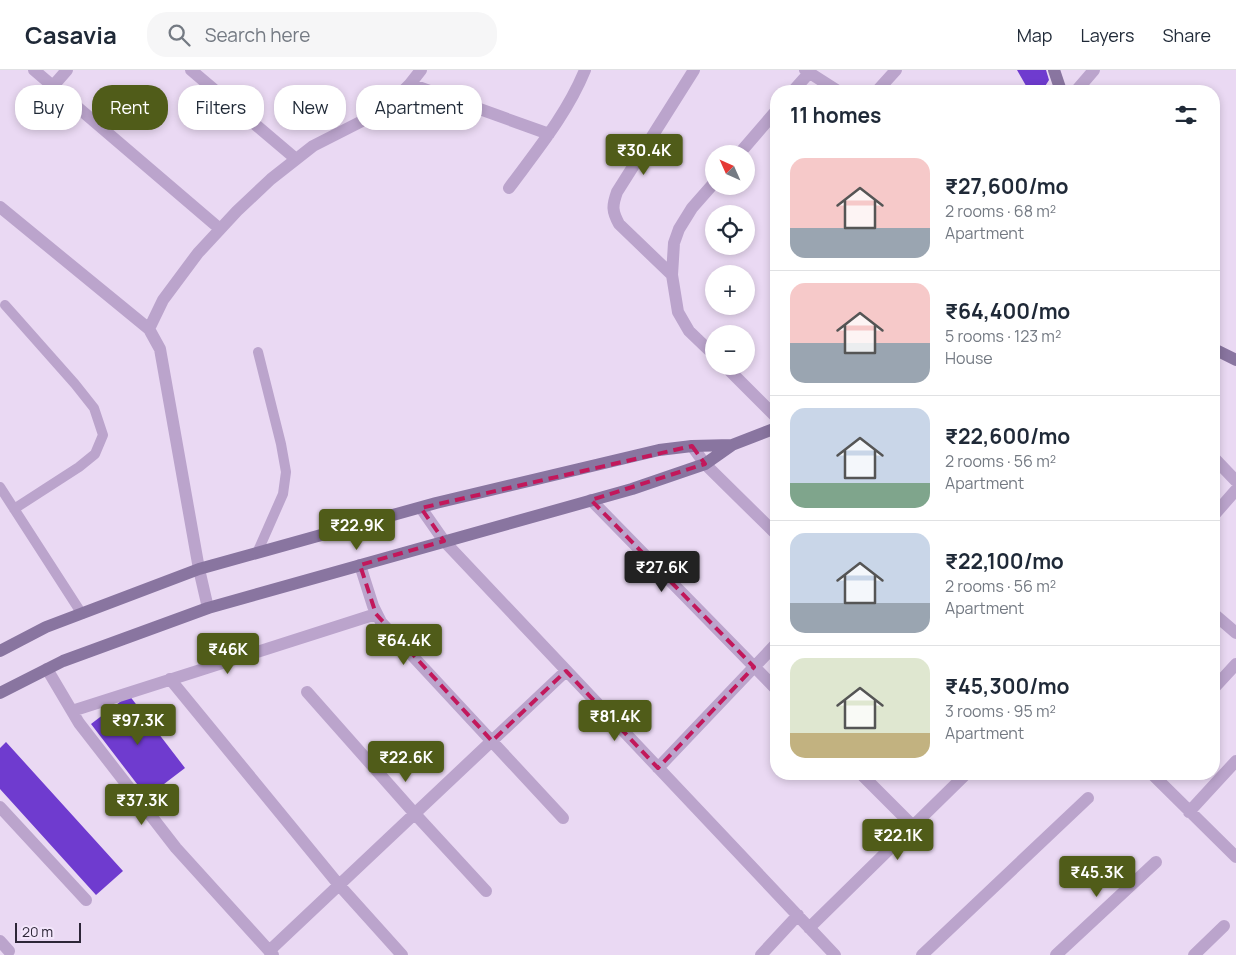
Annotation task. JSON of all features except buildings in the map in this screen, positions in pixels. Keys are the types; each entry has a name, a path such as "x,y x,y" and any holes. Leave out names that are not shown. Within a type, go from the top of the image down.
{"street":[{"path":"34,70 52,85"},
{"path":"54,85 67,70"},
{"path":"149,329 163,300 198,253 236,211 271,179 313,146 372,116 395,99 421,70"},
{"path":"509,188 568,105 585,70"},
{"path":"672,275 619,224 613,214 613,203 617,192 694,70"},
{"path":"882,85 896,70"},
{"path":"1054,70 1059,85"},
{"path":"1081,85 1094,70"},
{"path":"798,85 807,71 829,85"},
{"path":"197,72 296,159"},
{"path":"410,84 549,134"},
{"path":"82,111 220,229"},
{"path":"747,145 770,118"},
{"path":"705,193 692,208 679,229 674,243 672,275 678,312 689,331 705,346"},
{"path":"0,207 149,329 160,349 199,569 208,608"},
{"path":"1220,352 1236,360"},
{"path":"734,375 770,411"},
{"path":"0,693 63,661 208,608 632,489 705,464 732,445 770,430"},
{"path":"0,651 46,627 199,569 420,508 659,450 692,446 732,445"},
{"path":"692,446 705,464 770,528"},
{"path":"1220,464 1236,481"},
{"path":"1220,508 1236,490"},
{"path":"591,500 770,683"},
{"path":"420,508 444,541 835,955"},
{"path":"360,565 373,606 381,622 563,818"},
{"path":"72,710 376,614"},
{"path":"1220,619 1236,632"},
{"path":"658,768 770,650"},
{"path":"1220,681 1236,664"},
{"path":"47,669 87,734 176,848 272,953 339,885 566,671"},
{"path":"170,679 339,885 402,955"},
{"path":"307,692 486,891"},
{"path":"1220,779 1236,762"},
{"path":"867,780 913,826"},
{"path":"810,928 960,780"},
{"path":"1158,780 1236,858"},
{"path":"1190,812 1219,780"},
{"path":"922,955 1088,798"},
{"path":"0,807 86,900"},
{"path":"1056,955 1156,862"},
{"path":"761,955 798,915"},
{"path":"1194,955 1224,926"}],"lane":[{"path":"5,305 94,408 103,435 95,454 79,467 14,510"},
{"path":"257,553 283,494 286,472 258,352"},
{"path":"0,487 82,614"}],"highlighted area":[{"path":"692,446 705,464 591,500 754,667 658,768 566,671 492,741 376,614 360,565 444,541 421,508"}]}
